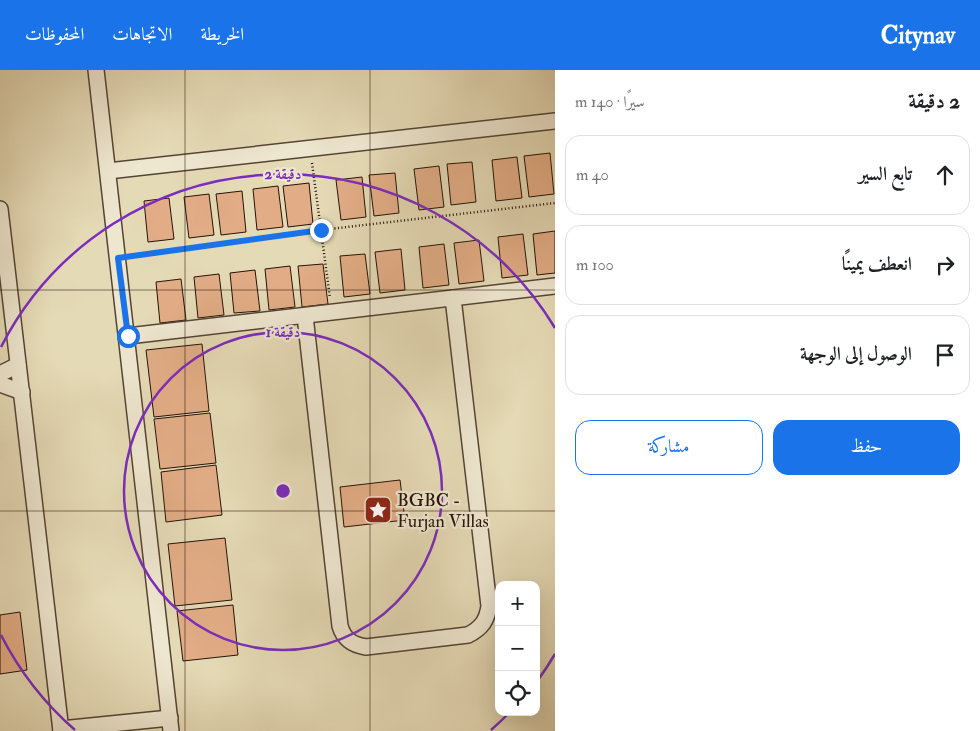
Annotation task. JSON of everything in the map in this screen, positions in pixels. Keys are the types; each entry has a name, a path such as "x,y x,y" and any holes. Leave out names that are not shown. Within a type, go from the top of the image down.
{"street":[{"path":"0,209 61,730 170,724 128,336 96,70"},
{"path":"108,171 555,121"},
{"path":"128,336 555,286"},
{"path":"304,316 342,634 357,646 366,647 468,635 484,624 488,615 488,606 453,298"},
{"path":"0,374 18,365"},
{"path":"0,384 22,392"}],"path":[{"path":"311,148 331,312"},
{"path":"118,258 321,230 555,203"}],"building":[{"path":"550,153 554,194 529,197 524,156"},
{"path":"517,157 522,198 496,201 492,160"},
{"path":"472,162 476,202 451,205 447,164"},
{"path":"439,166 444,207 419,210 414,169"},
{"path":"395,173 399,213 374,216 369,175"},
{"path":"362,177 366,217 341,220 336,180"},
{"path":"309,183 313,224 288,227 283,186"},
{"path":"278,186 283,227 257,230 253,189"},
{"path":"242,191 246,232 221,235 216,194"},
{"path":"209,194 214,235 189,238 184,197"},
{"path":"169,198 174,239 148,242 144,201"},
{"path":"555,231 555,273 537,275 533,234"},
{"path":"523,234 528,275 502,278 498,237"},
{"path":"479,240 484,281 459,284 454,243"},
{"path":"444,244 449,285 423,288 419,247"},
{"path":"401,249 405,290 380,293 375,252"},
{"path":"365,254 370,294 344,297 340,256"},
{"path":"323,264 328,304 302,307 298,266"},
{"path":"290,266 295,307 269,310 265,269"},
{"path":"255,270 260,311 234,313 230,273"},
{"path":"219,274 224,315 198,318 194,277"},
{"path":"181,279 186,320 160,323 156,282"},
{"path":"202,344 209,411 154,417 146,350"},
{"path":"210,413 216,463 160,469 154,419"},
{"path":"216,465 222,515 166,522 161,472"},
{"path":"400,480 405,520 344,527 340,487"},
{"path":"225,538 232,600 175,606 168,544"},
{"path":"233,605 238,655 183,661 177,611"},
{"path":"20,612 27,670 0,674 0,615"}],"place":[{"name":"BGBC - Furjan Villas","path":"378,510"}],"route":[{"path":"128,336 118,258 321,230"}]}
